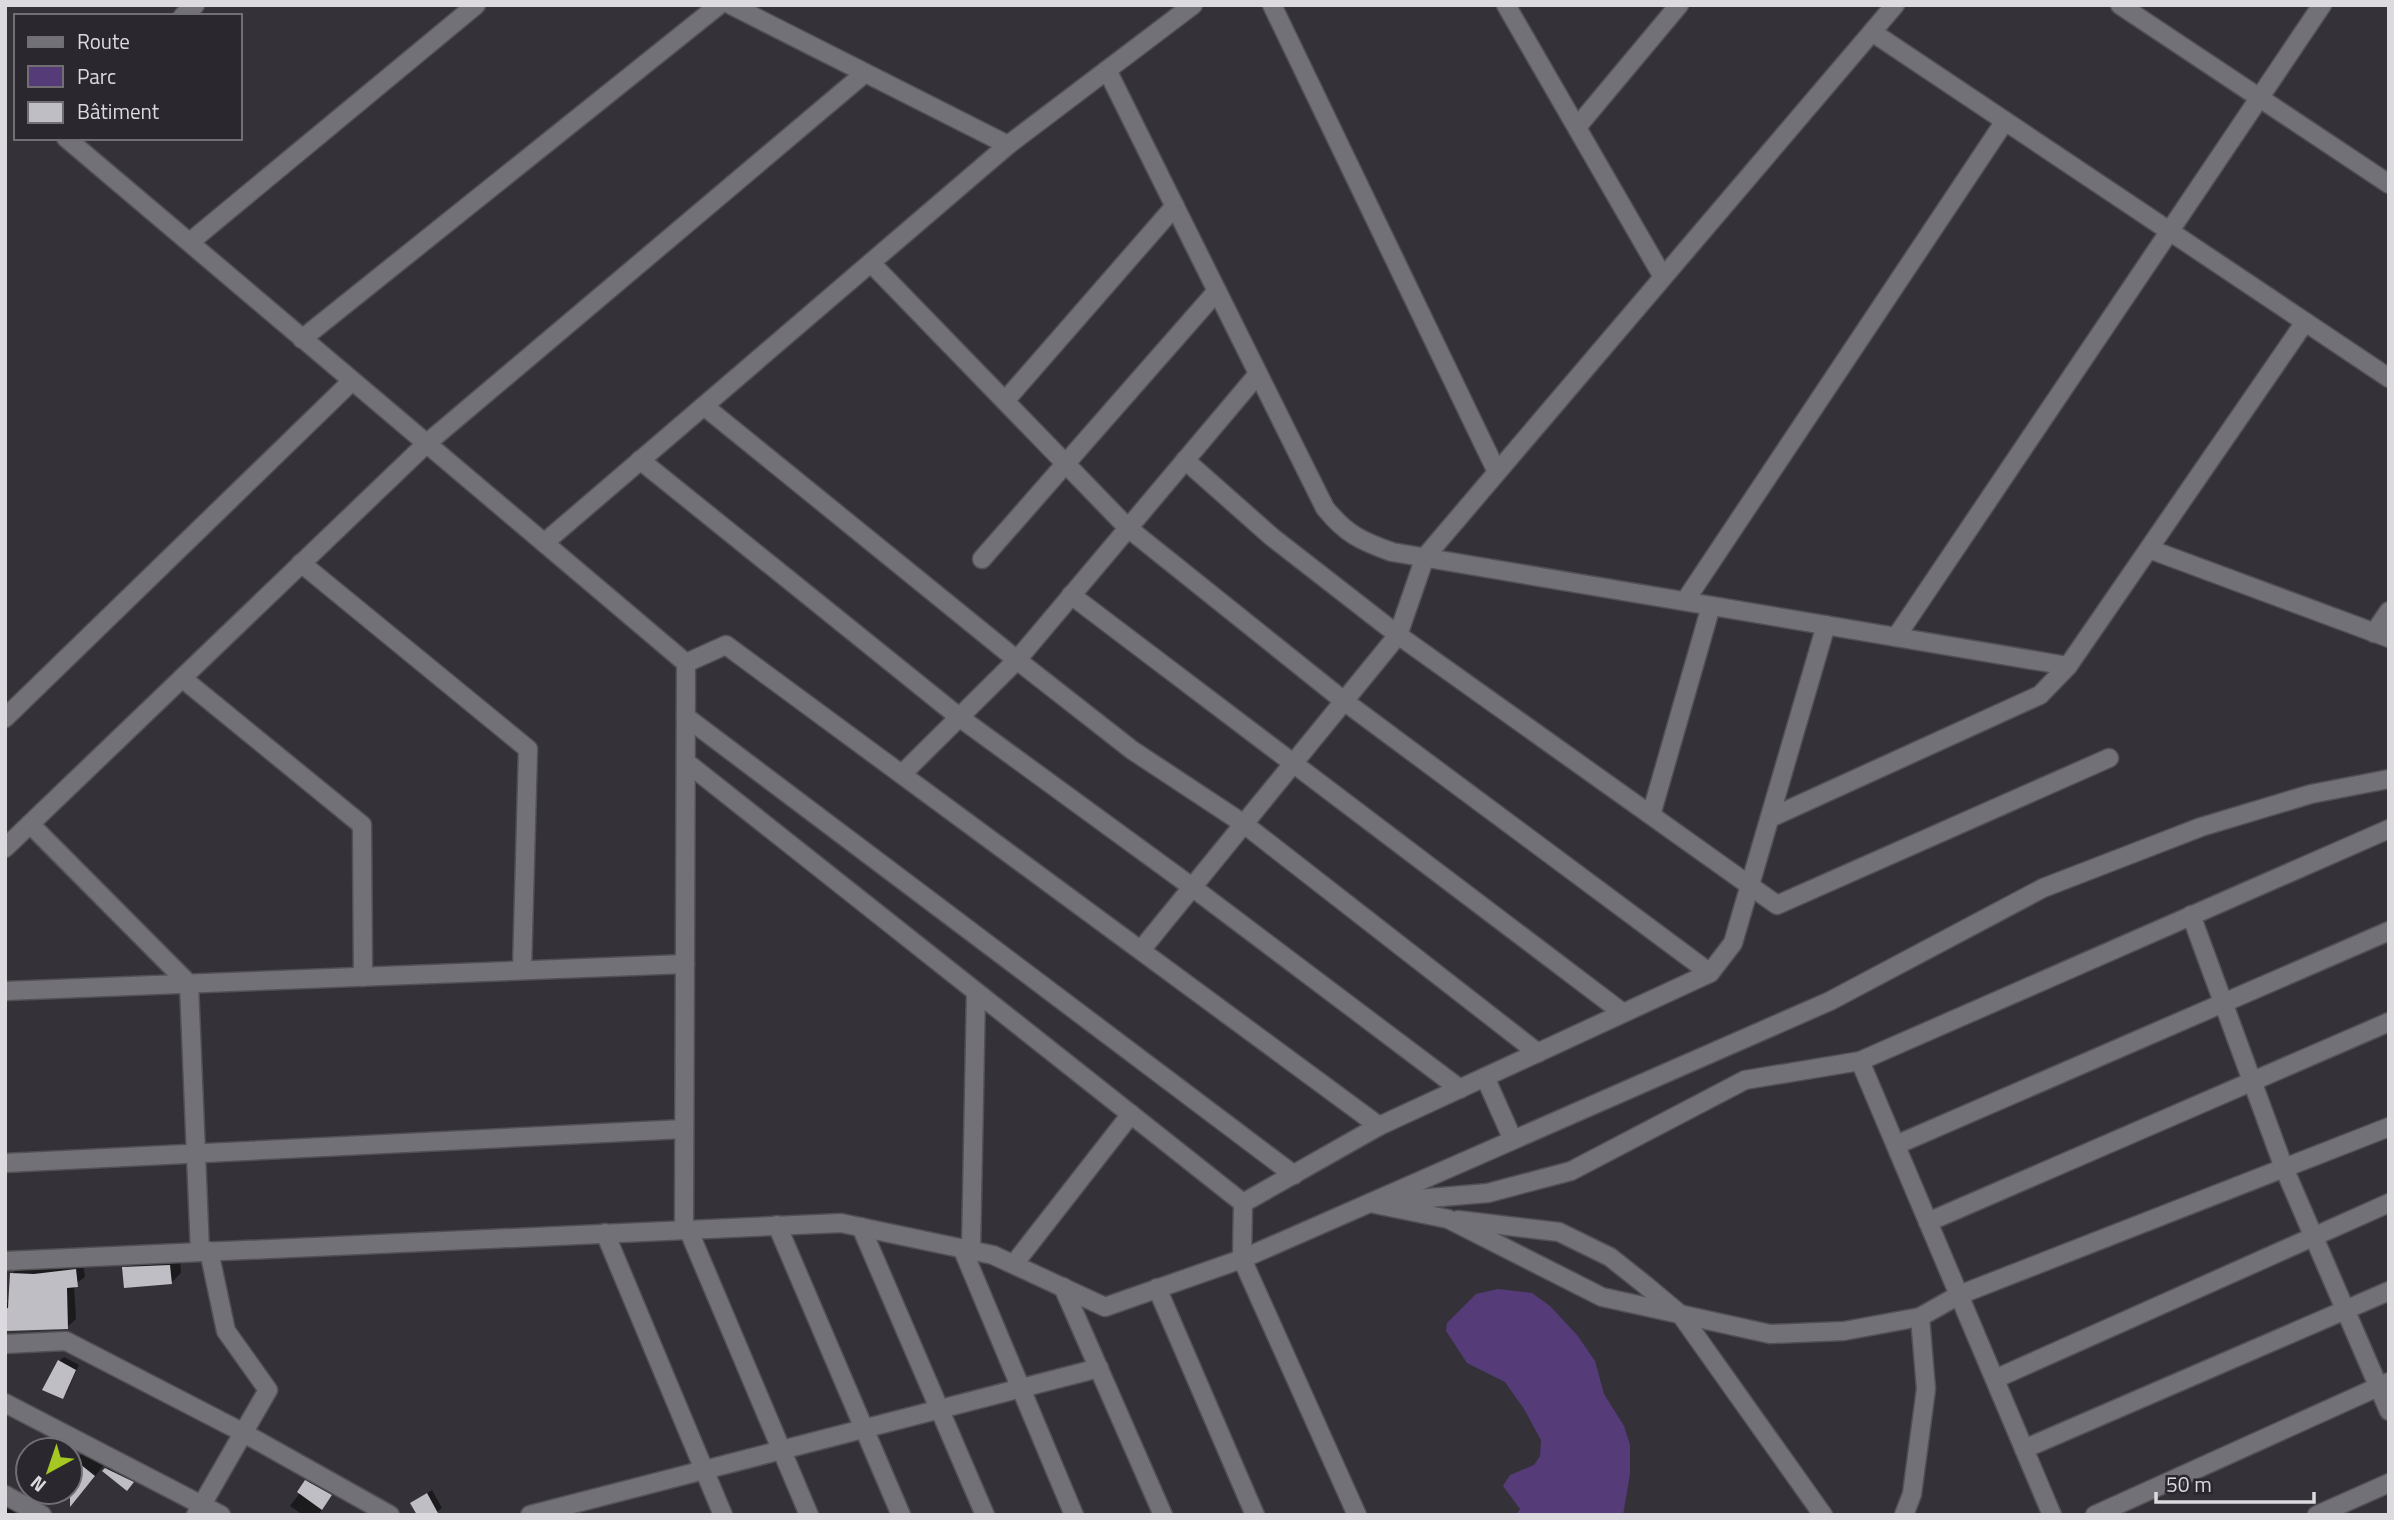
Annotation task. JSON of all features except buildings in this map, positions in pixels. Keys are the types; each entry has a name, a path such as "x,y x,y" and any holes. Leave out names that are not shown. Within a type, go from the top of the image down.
{"street":[{"path":"190,243 476,5"},
{"path":"302,339 719,5"},
{"path":"731,5 1008,145"},
{"path":"544,543 1008,145 1193,5"},
{"path":"1272,5 1497,472"},
{"path":"1506,5 1663,277"},
{"path":"1577,127 1679,5"},
{"path":"1141,950 1398,635 1425,557 1895,5"},
{"path":"2120,5 2389,184"},
{"path":"1896,637 2322,5"},
{"path":"1872,32 2389,378"},
{"path":"1107,70 1325,509 1342,528 1364,542 1392,552 2068,666"},
{"path":"5,848 426,444 865,73"},
{"path":"1685,601 2005,121"},
{"path":"68,140 686,663 686,1229 809,1515"},
{"path":"1005,401 1175,206"},
{"path":"871,263 1128,528 1344,701 1710,973"},
{"path":"982,559 1217,291"},
{"path":"1770,818 2040,695 2068,666 2305,322"},
{"path":"902,774 1017,660 1258,374"},
{"path":"5,718 352,382"},
{"path":"704,406 1132,750 1244,824 1538,1053"},
{"path":"640,460 959,717 1192,887 1460,1089"},
{"path":"1185,460 1272,537 1398,635 1777,905 2109,758"},
{"path":"2149,549 2381,636 2389,611"},
{"path":"301,563 528,749 522,970"},
{"path":"1071,595 1623,1013"},
{"path":"1651,815 1711,606"},
{"path":"1243,1203 1379,1126 1710,973 1733,943 1826,625"},
{"path":"686,663 726,645 1379,1126"},
{"path":"182,678 362,825 363,977"},
{"path":"686,717 1294,1175"},
{"path":"686,762 1243,1203"},
{"path":"5,1261 841,1223 993,1255 1105,1307 1242,1259 1830,1001 2043,888 2201,827 2311,794 2389,779"},
{"path":"30,824 189,984 196,1153 205,1252 226,1331 268,1390 199,1510"},
{"path":"1370,1203 1488,1193 1571,1171 1745,1080 1860,1060 2389,829"},
{"path":"2191,915 2284,1168 2345,1310 2384,1385 2389,1411"},
{"path":"1896,1145 2389,931"},
{"path":"5,991 685,964"},
{"path":"976,992 967,1249 1074,1515"},
{"path":"1928,1222 2389,1022"},
{"path":"1860,1060 2052,1515"},
{"path":"1485,1077 1513,1140"},
{"path":"1014,1264 1131,1114"},
{"path":"1448,1219 1602,1297 1770,1334 1844,1331 1920,1317 1959,1295 2389,1127"},
{"path":"5,1163 684,1129"},
{"path":"1243,1203 1242,1259 1357,1515"},
{"path":"1370,1203 1448,1219 1559,1232 1610,1257 1681,1315 1823,1515"},
{"path":"1995,1379 2389,1203"},
{"path":"776,1225 901,1515"},
{"path":"861,1227 985,1515"},
{"path":"605,1233 723,1515"},
{"path":"1063,1287 1163,1515"},
{"path":"1157,1288 1255,1515"},
{"path":"2024,1449 2389,1291"},
{"path":"1904,1515 1912,1494 1926,1389 1920,1317"},
{"path":"5,1344 66,1341 242,1432 390,1515"},
{"path":"530,1515 1099,1368"},
{"path":"2095,1515 2384,1385"},
{"path":"5,1404 199,1510 221,1515"},
{"path":"2316,1515 2389,1483"},
{"path":"5,1495 42,1515"}],"green space":[{"path":"1498,1289 1532,1293 1550,1306 1577,1335 1595,1361 1604,1394 1624,1426 1630,1445 1630,1474 1623,1515 1516,1515 1520,1509 1503,1486 1510,1475 1534,1465 1540,1456 1541,1440 1505,1382 1467,1363 1446,1331 1447,1323 1476,1294"}]}
